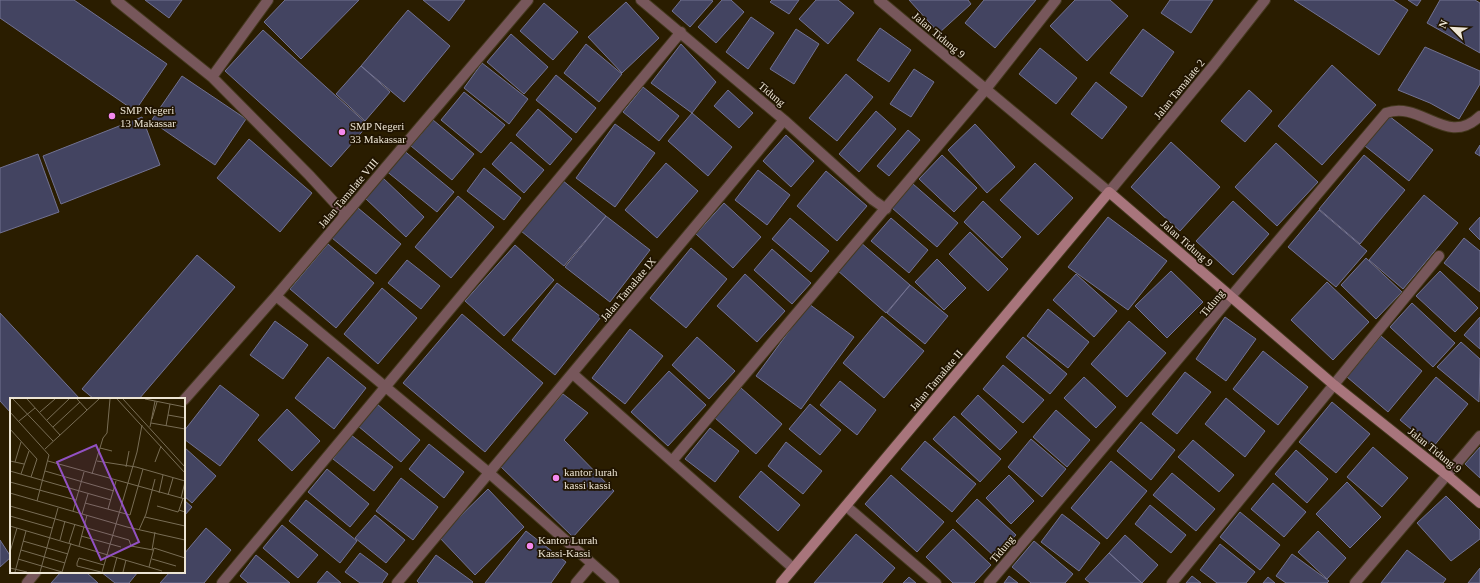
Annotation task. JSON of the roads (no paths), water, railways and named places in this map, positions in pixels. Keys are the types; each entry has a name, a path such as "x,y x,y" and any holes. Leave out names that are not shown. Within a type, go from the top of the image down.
{"street":[{"path":"116,0 212,77 345,214"},
{"path":"212,77 268,0"},
{"name":"Jalan Tamalate VIII","path":"185,399 276,296 528,0"},
{"name":"Tidung","path":"641,0 784,120 843,175 886,209"},
{"name":"Jalan Tidung 9","path":"879,0 1109,192 1334,385 1448,475 1480,503"},
{"path":"672,461 986,90 1056,0"},
{"name":"Jalan Tamalate 2","path":"1109,192 1214,65 1264,0"},
{"path":"222,583 681,32"},
{"name":"Tidung","path":"990,583 1386,113 1393,111 1405,111 1452,128 1473,122 1480,116"},
{"name":"Jalan Tamalate IX","path":"397,583 488,472 573,374 784,120"},
{"name":"Jalan Tamalate II","path":"781,583 1109,192"},
{"path":"1172,583 1439,256"},
{"path":"276,296 488,472 614,583"},
{"path":"573,374 793,568"},
{"path":"1355,583 1480,436"},
{"path":"846,506 936,583"},
{"path":"576,583 592,564"},
{"path":"27,583 35,573"}],"place":[{"name":"SMP Negeri 13 Makassar","path":"112,116"},
{"name":"SMP Negeri 33 Makassar","path":"342,132"},
{"name":"kantor lurah kassi kassi","path":"556,478"},
{"name":"Kantor Lurah Kassi-Kassi","path":"530,546"}]}
